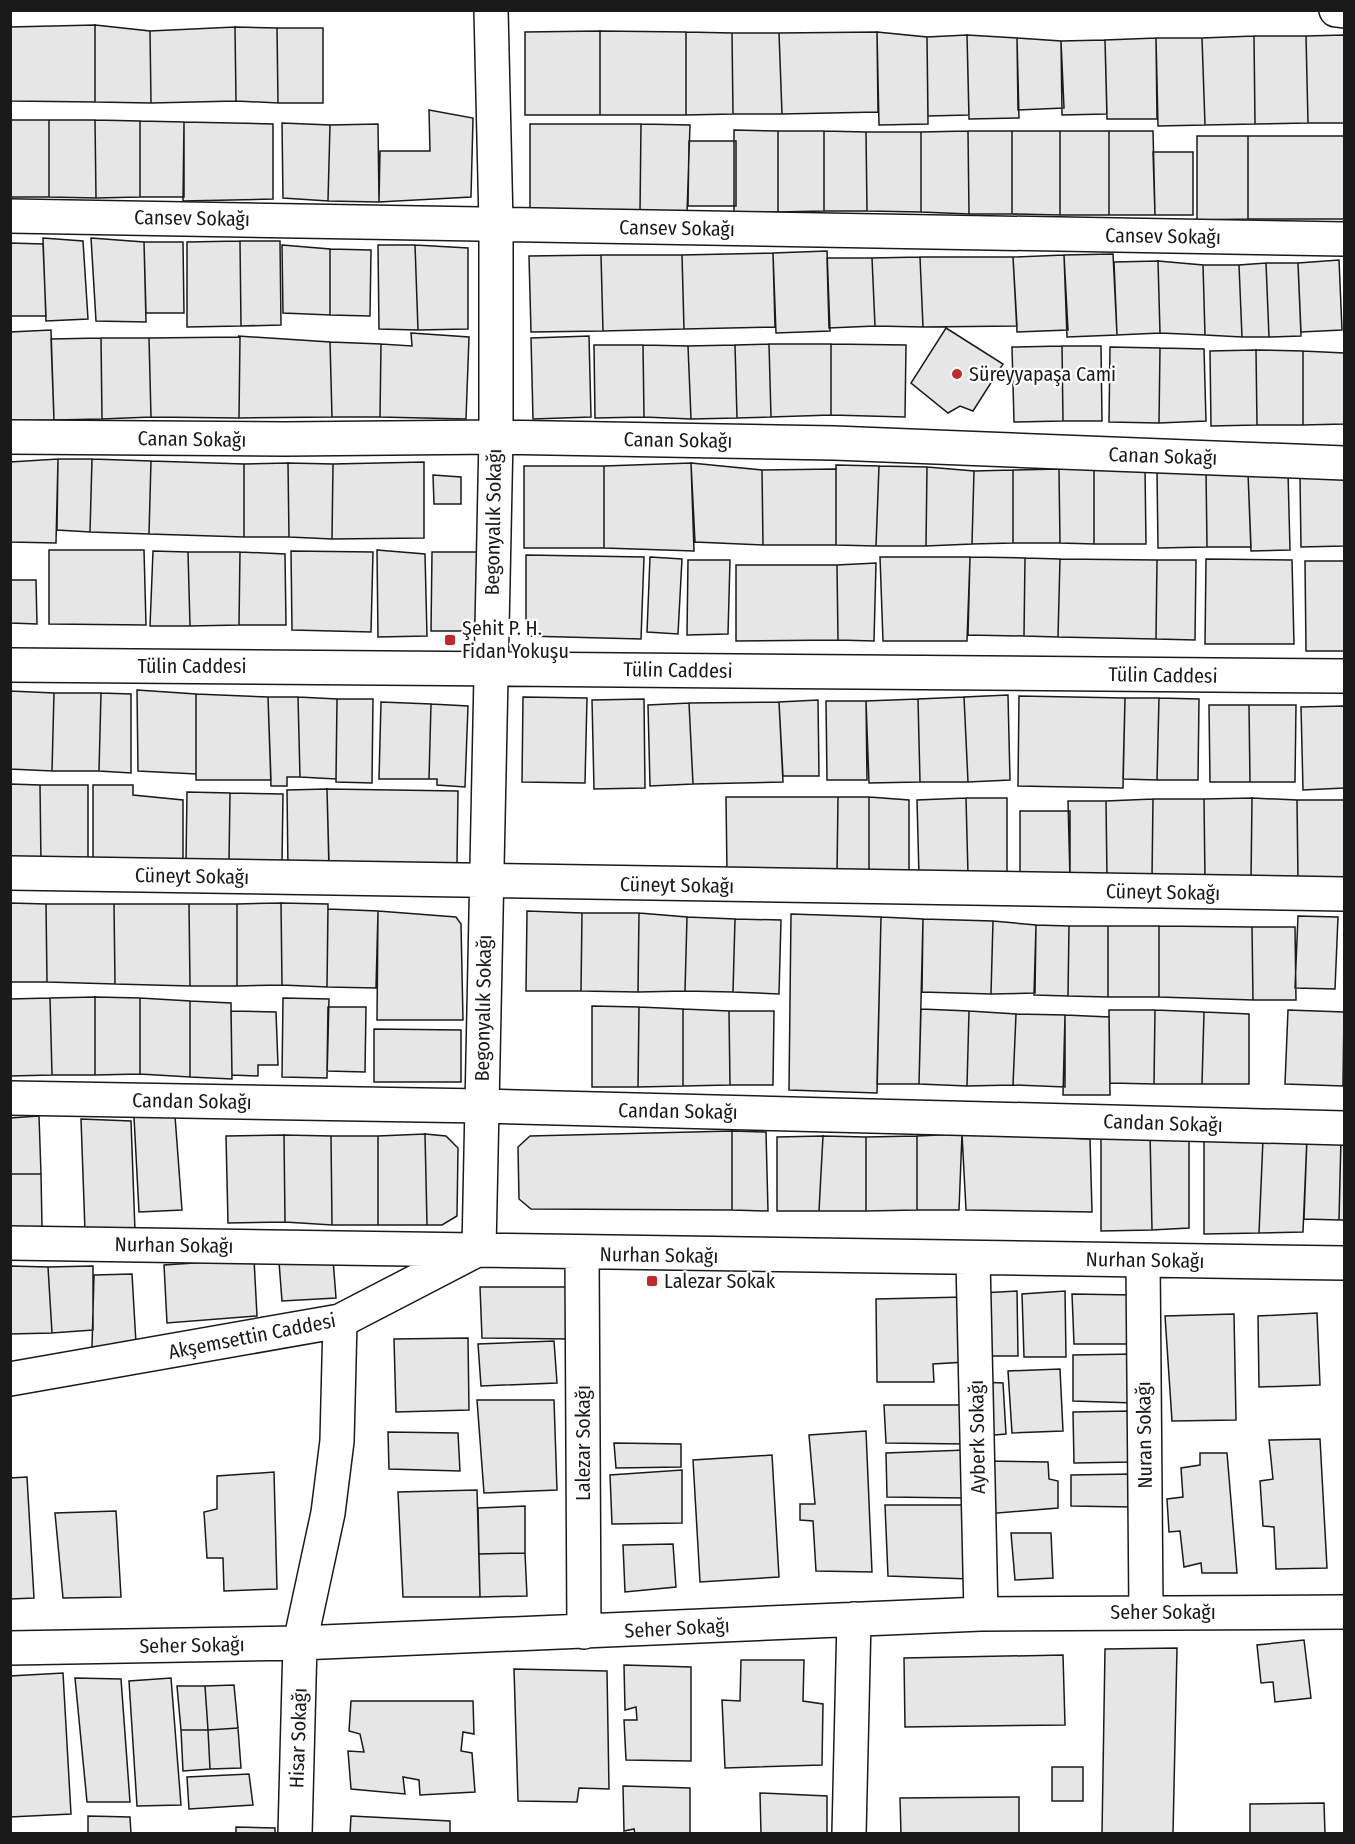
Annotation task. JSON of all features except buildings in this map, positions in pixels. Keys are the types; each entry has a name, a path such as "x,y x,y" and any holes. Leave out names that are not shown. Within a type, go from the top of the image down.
{"street":[{"name":"Begonyalık Sokağı","path":"479,1249 484,882 496,437 496,223 491,10"},
{"path":"1336,10 1344,11"},
{"name":"Cansev Sokağı","path":"10,216 1344,239"},
{"name":"Canan Sokağı","path":"10,437 285,440 496,437 834,443 1344,463"},
{"name":"Tülin Caddesi","path":"10,665 1344,676"},
{"name":"Cüneyt Sokağı","path":"10,873 1344,894"},
{"name":"Candan Sokağı","path":"10,1098 482,1106 1344,1128"},
{"name":"Nurhan Sokağı","path":"10,1243 479,1249 582,1254 973,1260 1344,1263"},
{"name":"Akşemsettin Caddesi","path":"10,1379 340,1321 479,1249"},
{"name":"Lalezar Sokağı","path":"582,1254 584,1632"},
{"name":"Ayberk Sokağı","path":"973,1260 981,1614"},
{"name":"Nuran Sokağı","path":"1143,1260 1146,1611"},
{"name":"Hisar Sokağı","path":"295,1833 300,1643 328,1513 336,1451 340,1321"},
{"name":"Seher Sokağı","path":"10,1648 300,1643 981,1614 1146,1611 1344,1612"},
{"path":"849,1833 854,1619"}],"place":[{"name":"Süreyyapaşa Cami","path":"957,374"},
{"name":"Şehit P. H. Fidan Yokuşu","path":"450,640"},
{"name":"Lalezar Sokak","path":"652,1281"}]}
